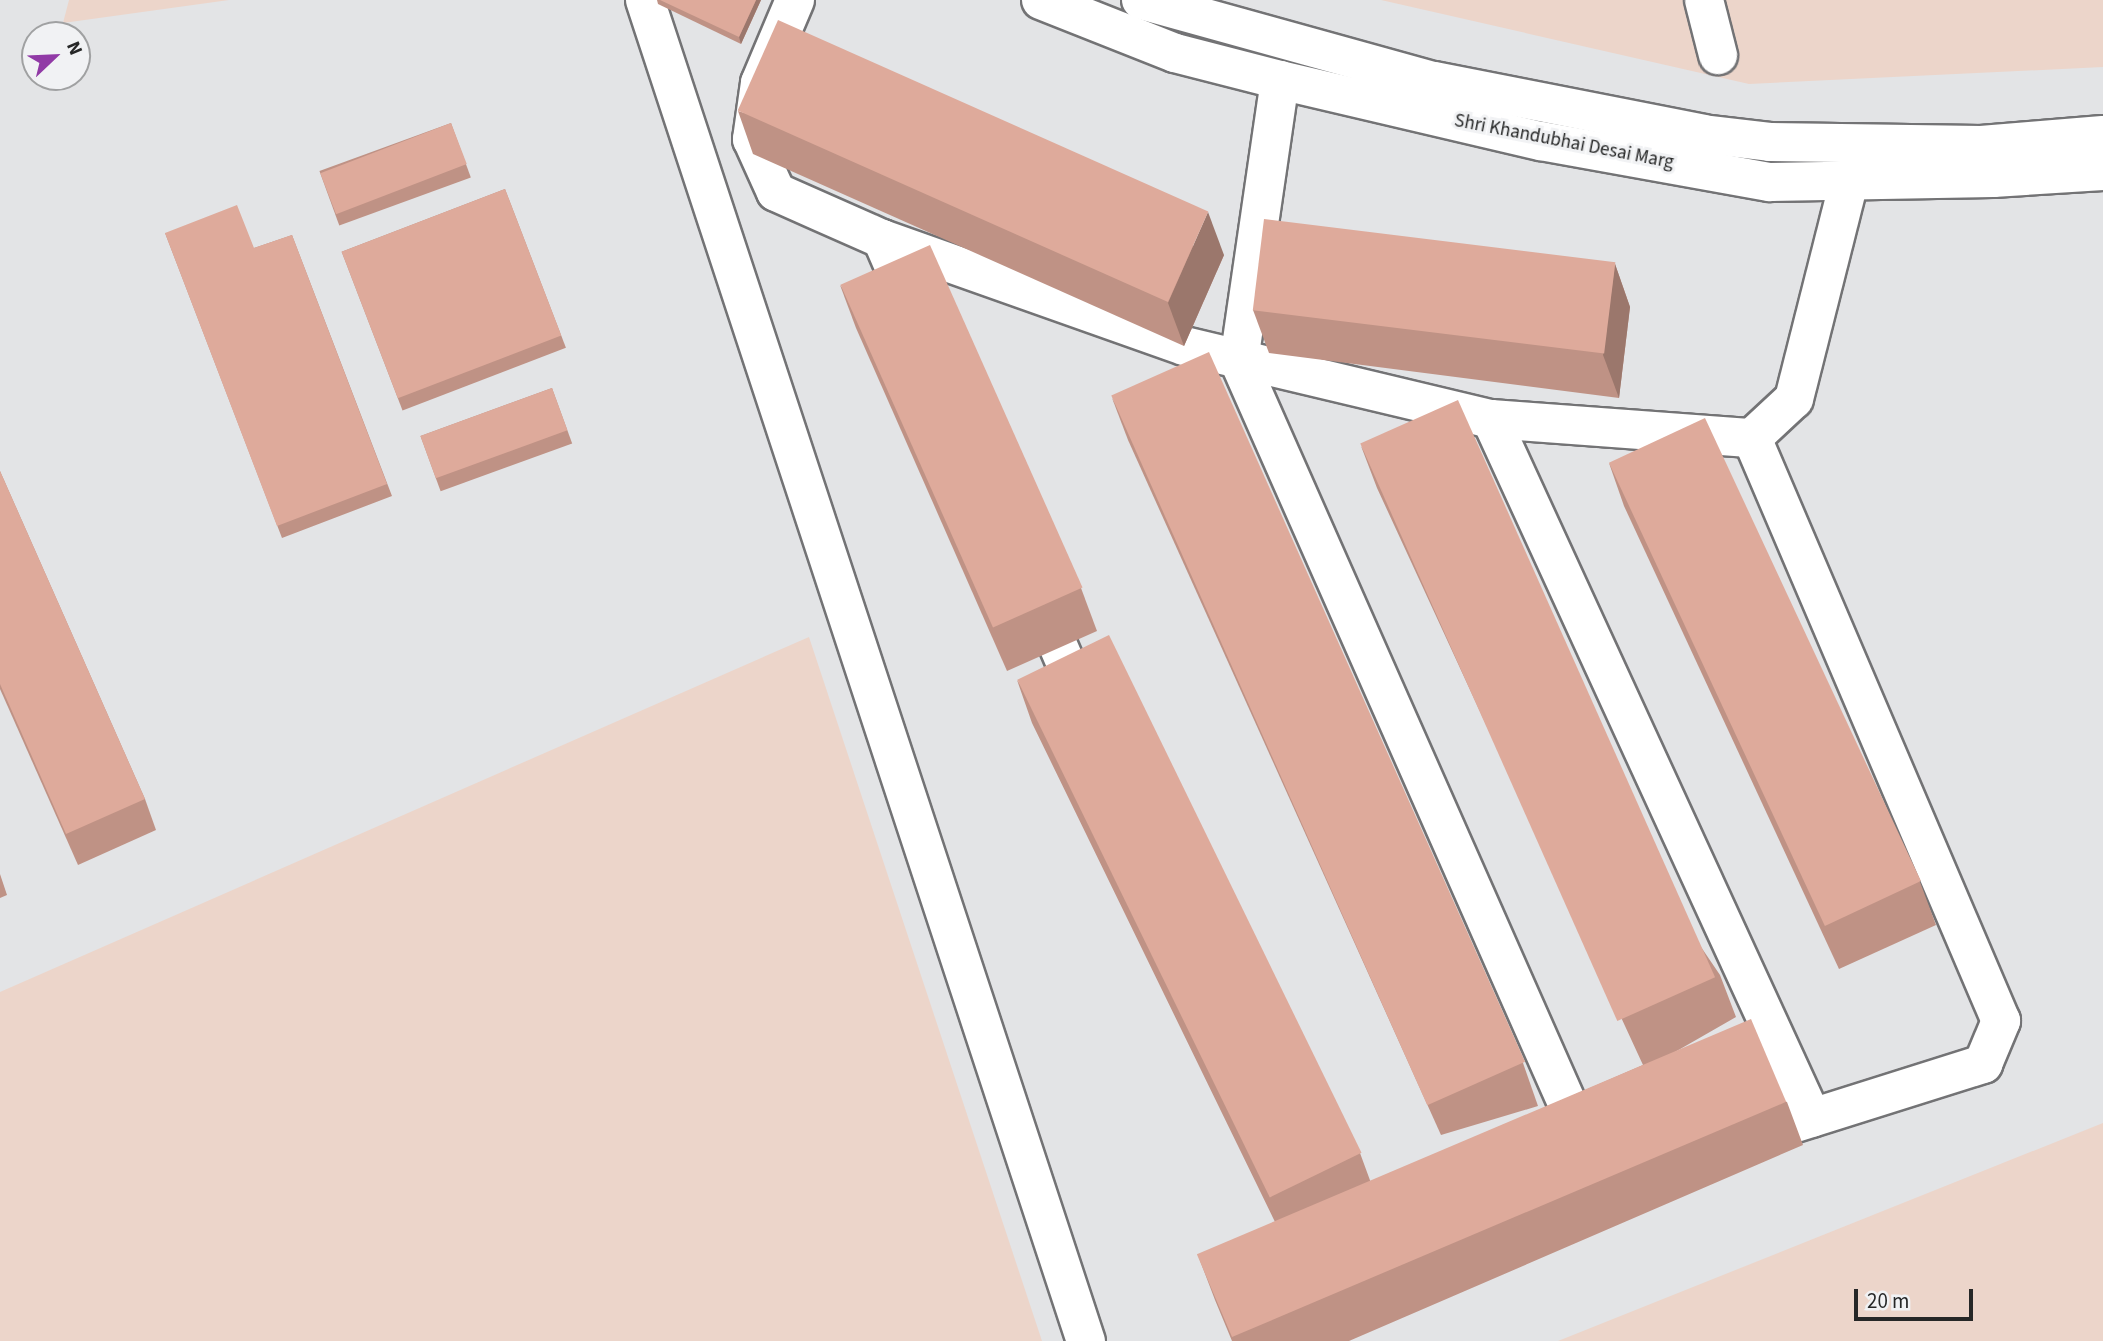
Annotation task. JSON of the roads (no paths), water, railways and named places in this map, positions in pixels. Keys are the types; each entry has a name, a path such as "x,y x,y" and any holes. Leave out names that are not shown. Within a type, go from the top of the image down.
{"main road":[{"path":"645,0 1086,1341"},
{"path":"795,0 760,83 752,139 776,192 881,239 1184,346 1490,419 1752,438 1794,399 1849,182"},
{"name":"Shri Khandubhai Desai Marg","path":"1041,0 1175,53 1280,80 1541,141 1770,182 1849,182 2103,171"},
{"path":"1704,0 1717,55"},
{"name":"Shri Khandubhai Desai Marg","path":"1162,4 1434,81 1703,134 1770,142 1981,145 2103,135"},
{"path":"1280,80 1239,361 1603,1184"},
{"path":"881,239 926,341"},
{"path":"1490,419 1812,1118"},
{"path":"1707,1151 1983,1064 2001,1021 1752,438"},
{"path":"1025,570 1097,735"}]}
